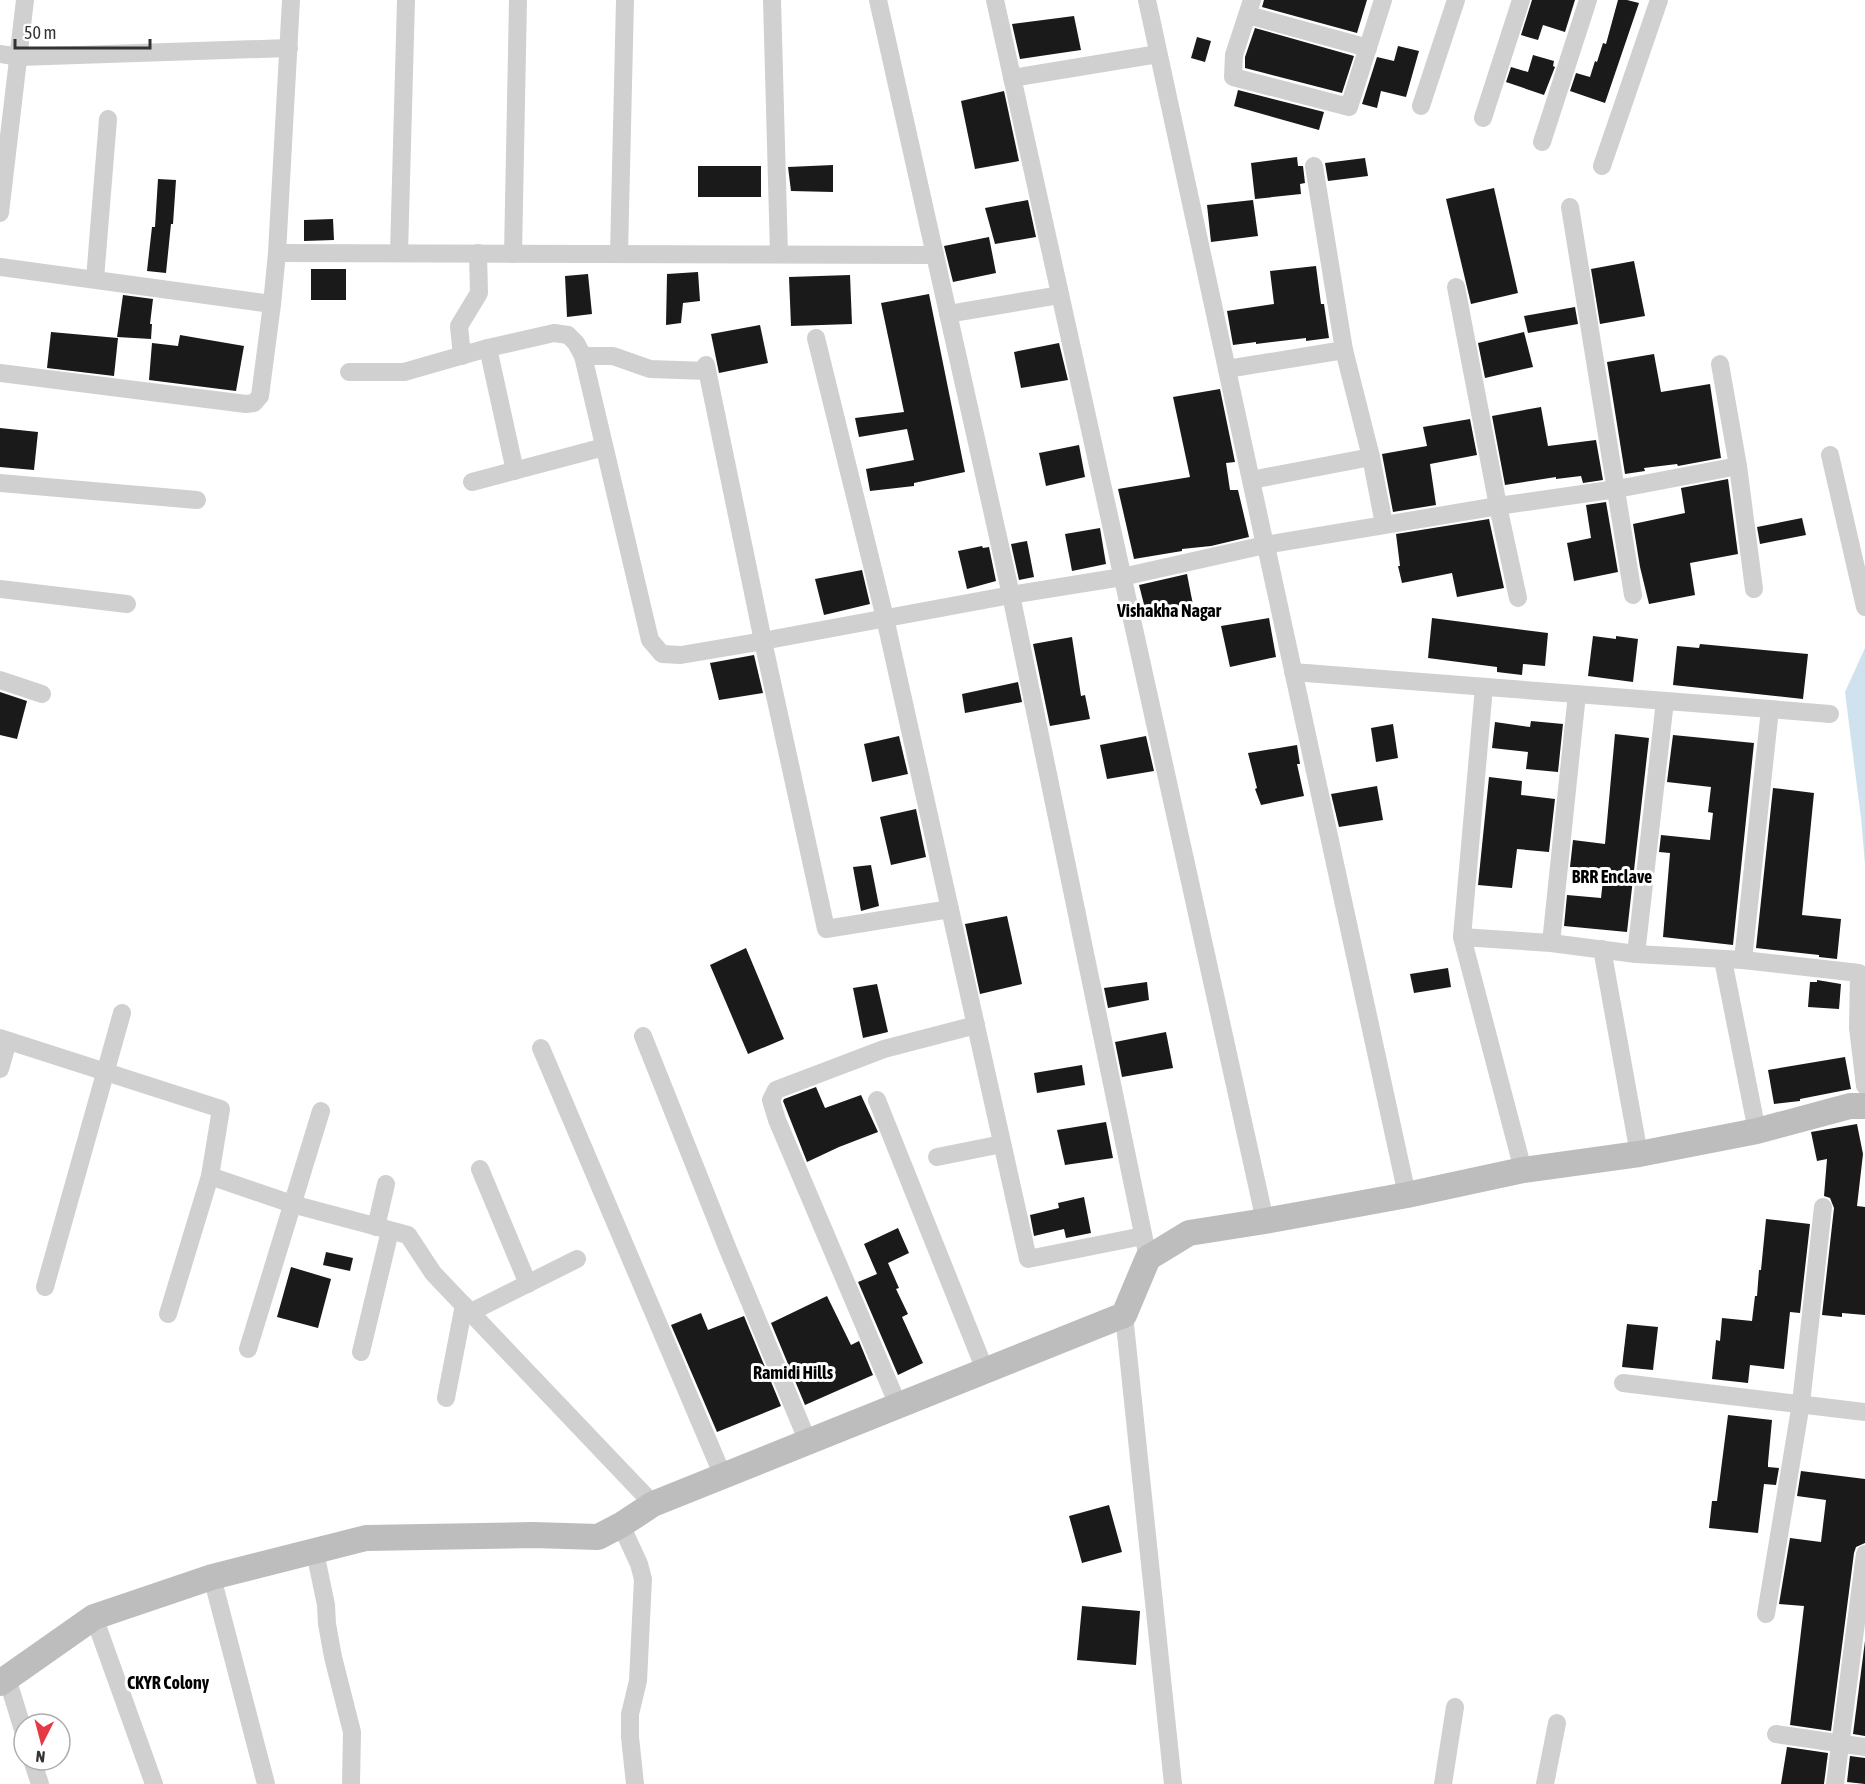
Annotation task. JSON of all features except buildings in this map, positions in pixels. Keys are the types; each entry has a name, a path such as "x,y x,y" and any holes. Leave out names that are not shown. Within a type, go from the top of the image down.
{"street":[{"path":"0,213 25,0"},
{"path":"0,373 246,404 254,403 260,396 277,253 291,0"},
{"path":"399,253 406,0"},
{"path":"513,254 518,0"},
{"path":"619,254 625,0"},
{"path":"772,0 778,254"},
{"path":"878,0 1011,595 1146,1246 1124,1315 1173,1784"},
{"path":"995,0 1265,1221"},
{"path":"1147,0 1407,1194"},
{"path":"1368,48 1250,7 1234,55 1233,77 1349,107 1368,48 1383,0"},
{"path":"1421,106 1456,0"},
{"path":"1483,118 1521,0"},
{"path":"1542,142 1588,0"},
{"path":"1602,166 1659,0"},
{"path":"0,54 19,57 289,48"},
{"path":"1012,78 1158,54"},
{"path":"95,279 108,119"},
{"path":"1314,166 1344,350 1371,457 1384,524"},
{"path":"1570,207 1633,595"},
{"path":"277,253 935,255"},
{"path":"462,356 459,326 478,293 478,254"},
{"path":"0,267 272,304"},
{"path":"1456,287 1518,598"},
{"path":"948,314 1060,295"},
{"path":"349,372 404,372 488,348 554,333 568,335 583,356 650,640 662,654 681,655 762,641 1122,577 1266,546 1384,524 1617,489 1738,466"},
{"path":"816,338 885,618 1028,1259 1146,1246 1189,1233 1265,1221 1523,1170 1639,1154 1757,1131 1850,1106 1865,1106"},
{"path":"488,348 515,471"},
{"path":"1227,369 1344,350"},
{"path":"583,356 613,356 650,369 706,368 762,641 826,929 950,909"},
{"path":"1720,364 1738,466 1754,589"},
{"path":"472,483 604,447"},
{"path":"1830,455 1865,607"},
{"path":"1251,480 1371,457"},
{"path":"0,483 196,500"},
{"path":"0,589 127,604"},
{"path":"1293,672 1830,714"},
{"path":"0,680 42,694"},
{"path":"1484,687 1462,937 1523,1170"},
{"path":"1551,943 1577,694"},
{"path":"1636,954 1665,701"},
{"path":"1743,960 1770,709"},
{"path":"1462,937 1551,943 1636,954 1743,960 1859,973 1858,1028 1865,1086"},
{"path":"1602,949 1639,1154"},
{"path":"1724,960 1757,1131"},
{"path":"45,1287 122,1013"},
{"path":"898,1405 777,1120 771,1100 776,1090 884,1049 976,1025"},
{"path":"643,1036 722,1236 808,1442"},
{"path":"0,1069 4,1040 221,1109 210,1176 168,1314"},
{"path":"541,1048 723,1476"},
{"path":"877,1100 985,1370"},
{"path":"248,1349 321,1111"},
{"path":"937,1157 1002,1144"},
{"path":"480,1169 528,1284"},
{"path":"210,1176 292,1204 408,1235 433,1273 653,1504"},
{"path":"362,1352 383,1229 386,1184"},
{"path":"1766,1614 1801,1403 1823,1207"},
{"path":"467,1309 528,1284 577,1259"},
{"path":"446,1398 467,1309"},
{"path":"16,1712 3,1681 94,1617 212,1577 366,1538 533,1535 598,1537 653,1504 1124,1315"},
{"path":"1623,1383 1865,1412"},
{"path":"621,1525 639,1564 643,1579 638,1681 630,1714 635,1784"},
{"path":"315,1552 326,1605 333,1657 352,1732 351,1784"},
{"path":"1834,1784 1865,1554"},
{"path":"212,1577 266,1784"},
{"path":"94,1617 154,1784"},
{"path":"1443,1784 1455,1707"},
{"path":"1545,1784 1557,1723"},
{"path":"1776,1734 1865,1747"}],"water":[{"path":"1865,648 1865,864 1845,692"}],"district":[{"name":"Vishakha Nagar","path":"1169,611"},
{"name":"BRR Enclave","path":"1612,877"},
{"name":"Ramidi Hills","path":"793,1373"},
{"name":"CKYR Colony","path":"168,1683"}]}
